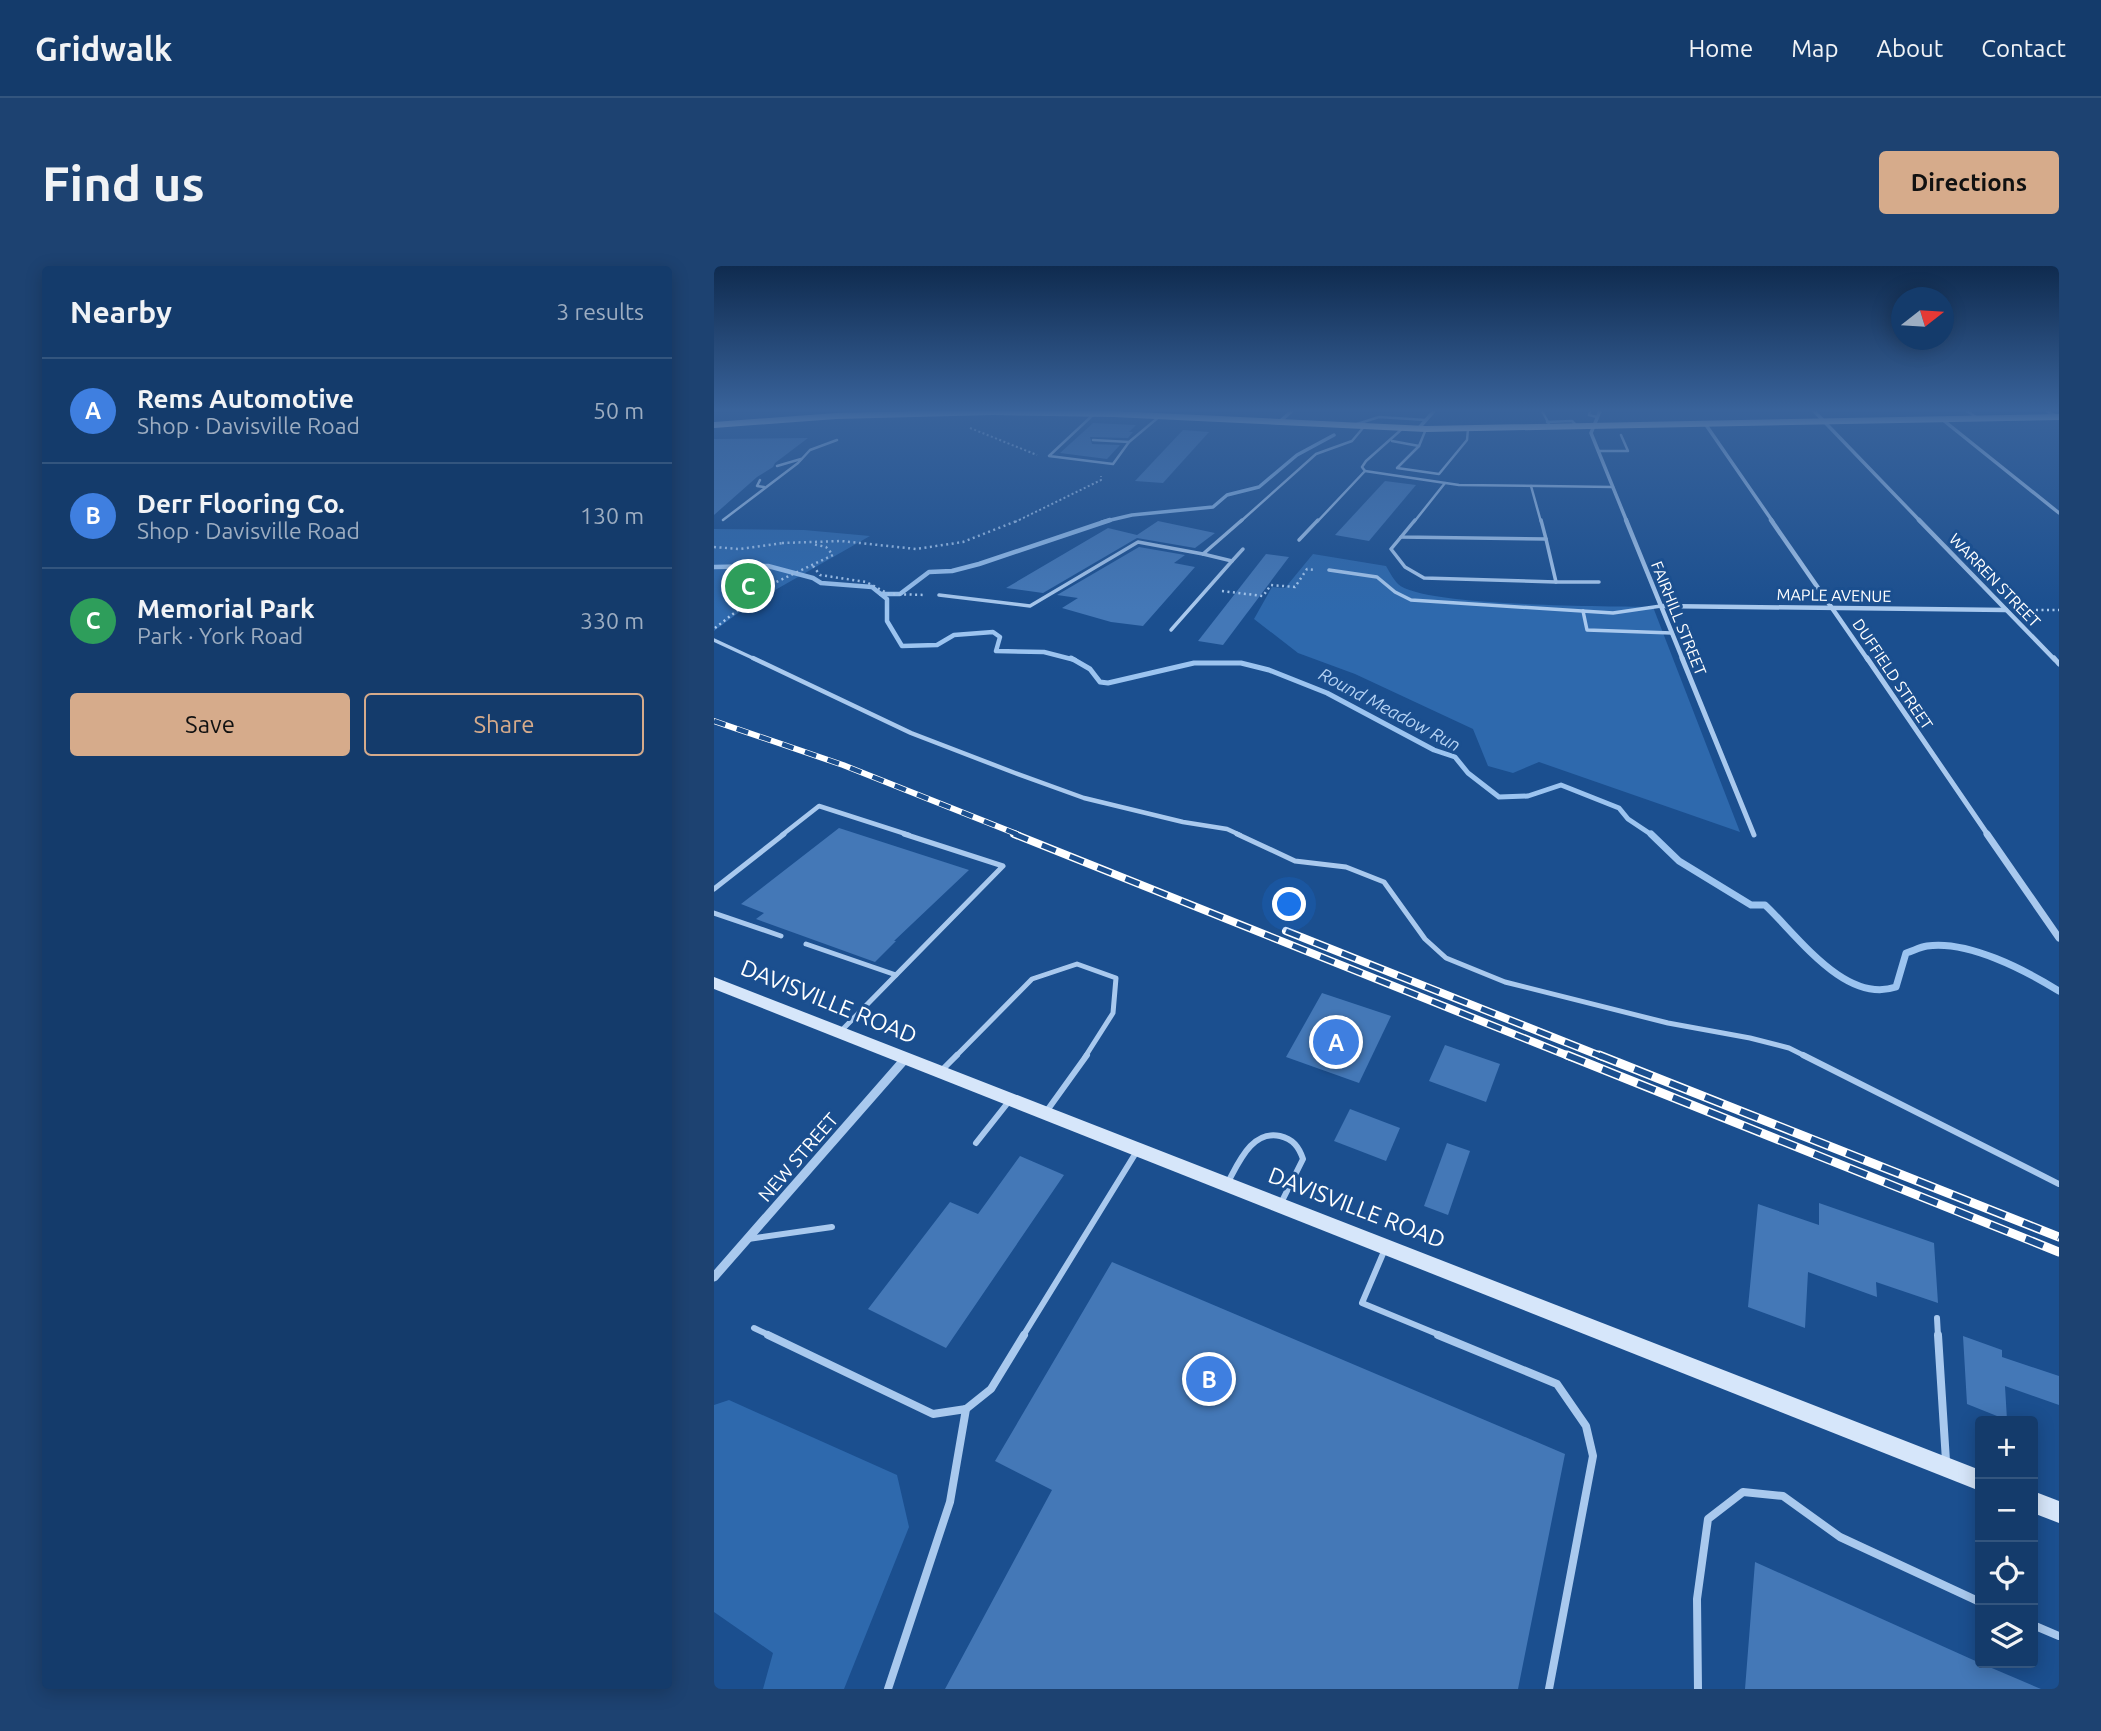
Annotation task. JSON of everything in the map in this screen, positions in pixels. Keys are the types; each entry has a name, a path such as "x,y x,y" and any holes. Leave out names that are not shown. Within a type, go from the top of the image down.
{"street":[{"name":"FAIRHILL STREET","path":"1609,477 1754,835"},
{"name":"DUFFIELD STREET","path":"1743,477 2059,938"},
{"name":"WARREN STREET","path":"1879,477 2059,664"},
{"path":"2015,477 2059,513"},
{"name":"MAPLE AVENUE","path":"1661,606 2007,610"},
{"name":"DAVISVILLE ROAD","path":"714,983 1975,1479"},
{"name":"NEW STREET","path":"714,1277 905,1059"},
{"path":"2038,1504 2059,1512"}],"lane":[{"path":"723,520 777,477"},
{"path":"1203,554 1290,477"},
{"path":"1299,540 1359,477"},
{"path":"1408,477 1445,483 1613,487"},
{"path":"760,480 757,486 765,487"},
{"path":"1445,483 1391,549 1405,567 1424,578 1599,582"},
{"path":"1531,486 1556,582"},
{"path":"1401,537 1546,539"},
{"path":"939,595 1030,606 1138,541 1232,561"},
{"path":"1171,629 1243,549"},
{"path":"1329,570 1377,577 1395,592 1411,600 1613,613 1661,606"},
{"path":"1583,611 1587,630 1672,633"},
{"path":"714,640 911,733 1084,798 1183,822 1227,829 1295,861 1346,867 1384,882 1424,939 1446,958 1505,982 1557,996 1789,1048 2059,1184"},
{"path":"714,889 819,806 1003,866 839,1034"},
{"path":"714,913 781,936"},
{"path":"806,944 896,975"},
{"path":"940,1073 1032,979 1077,964 1116,978 1113,1013 1067,1086 1045,1114"},
{"path":"976,1143 1010,1100"},
{"path":"1226,1186 1245,1153 1257,1139 1272,1133 1289,1139 1299,1146 1303,1158 1280,1206"},
{"path":"754,1328 933,1414 966,1409 991,1389 1137,1151"},
{"path":"747,1239 832,1227"},
{"path":"1387,1246 1362,1303 1557,1384 1586,1426 1593,1456 1549,1689"},
{"path":"1937,1318 1946,1468"},
{"path":"888,1689 950,1502 966,1409"},
{"path":"1698,1689 1697,1600 1708,1518 1743,1492 1783,1496 1840,1537 1975,1600"},
{"path":"2038,1627 2059,1636"}],"path":[{"path":"714,547 738,549 782,543 841,541 913,550 952,545 976,538 1096,483 1102,477"},
{"path":"714,629 770,585 833,555 831,550 820,545 782,543"},
{"path":"813,566 820,575 873,584 883,588 888,594 939,595"},
{"path":"1207,589 1263,596 1271,585 1295,587 1307,569 1329,570"},
{"path":"2007,610 2059,610"}],"shaded area":[{"path":"714,529 804,530 870,536 749,605 714,631"},
{"path":"1313,554 1386,566 1398,584 1414,592 1442,597 1519,604 1653,607 1740,832 1539,762 1513,773 1488,766 1473,729 1355,674 1298,653 1254,619 1272,587 1285,588"},
{"path":"729,1400 897,1475 909,1527 844,1689 763,1689 773,1653 714,1612 714,1405"}],"building":[{"path":"714,477 757,477 714,515"},
{"path":"1138,477 1168,477 1163,483 1135,481"},
{"path":"1385,481 1416,485 1369,541 1335,535"},
{"path":"1158,521 1215,533 1195,548 1137,538 1043,593 1006,588 1108,528 1137,535"},
{"path":"1139,547 1185,555 1174,563 1195,567 1143,626 1111,622 1062,608 1078,598 1057,595"},
{"path":"1266,554 1289,557 1223,645 1198,641"},
{"path":"839,828 969,870 875,962 756,919 764,913 741,904"},
{"path":"1322,993 1391,1016 1359,1083 1286,1057"},
{"path":"1445,1045 1500,1064 1486,1102 1429,1081"},
{"path":"1350,1109 1400,1128 1386,1161 1334,1141"},
{"path":"1447,1143 1470,1151 1448,1215 1424,1206"},
{"path":"1020,1156 1064,1175 946,1348 868,1309 950,1202 978,1214"},
{"path":"1819,1203 1934,1243 1938,1303 1876,1282 1877,1297 1808,1272 1805,1328 1748,1307 1758,1204 1819,1225"},
{"path":"1112,1262 1565,1454 1518,1689 945,1689 1052,1490 995,1461"},
{"path":"1963,1336 2002,1350 2002,1357 2059,1376 2059,1405 2005,1386 2007,1416 1997,1416 1967,1404"},
{"path":"1755,1562 1975,1661 1975,1668 1992,1668 2041,1689 1745,1689"}],"waterway":[{"path":"1109,520 1132,515 1213,507 1227,495 1259,487 1270,477"},
{"path":"881,594 900,594 929,572 952,571 979,564 1109,520"},
{"path":"1102,522 1109,520"},
{"name":"Round Meadow Run","path":"714,567 768,566 813,578 821,583 872,587 887,599 887,621 902,646 937,645 954,635 993,632 1000,637 996,651 1044,652 1074,660"},
{"name":"Round Meadow Run","path":"1074,660 1090,669 1100,682 1108,683 1194,663 1241,663 1269,670 1327,693 1434,750 1455,757 1468,773 1499,797 1528,796 1561,785 1619,808 1628,819 1652,835"},
{"name":"Round Meadow Run","path":"1651,834 1679,861 1751,905 1765,905 1824,964 1859,986 1877,990 1896,987 1906,953 1943,945 1996,958 2059,991"}],"railway":[{"path":"714,721 843,765 1019,835"},
{"path":"1014,834 1571,1057"},
{"path":"1286,931 1603,1057"},
{"path":"1567,1055 2059,1252"},
{"path":"1599,1055 2059,1237"}],"place":[{"name":"Memorial Park","path":"748,586"},
{"name":"Rems Automotive","path":"1336,1042"},
{"name":"Derr Flooring Co.","path":"1209,1379"}]}
